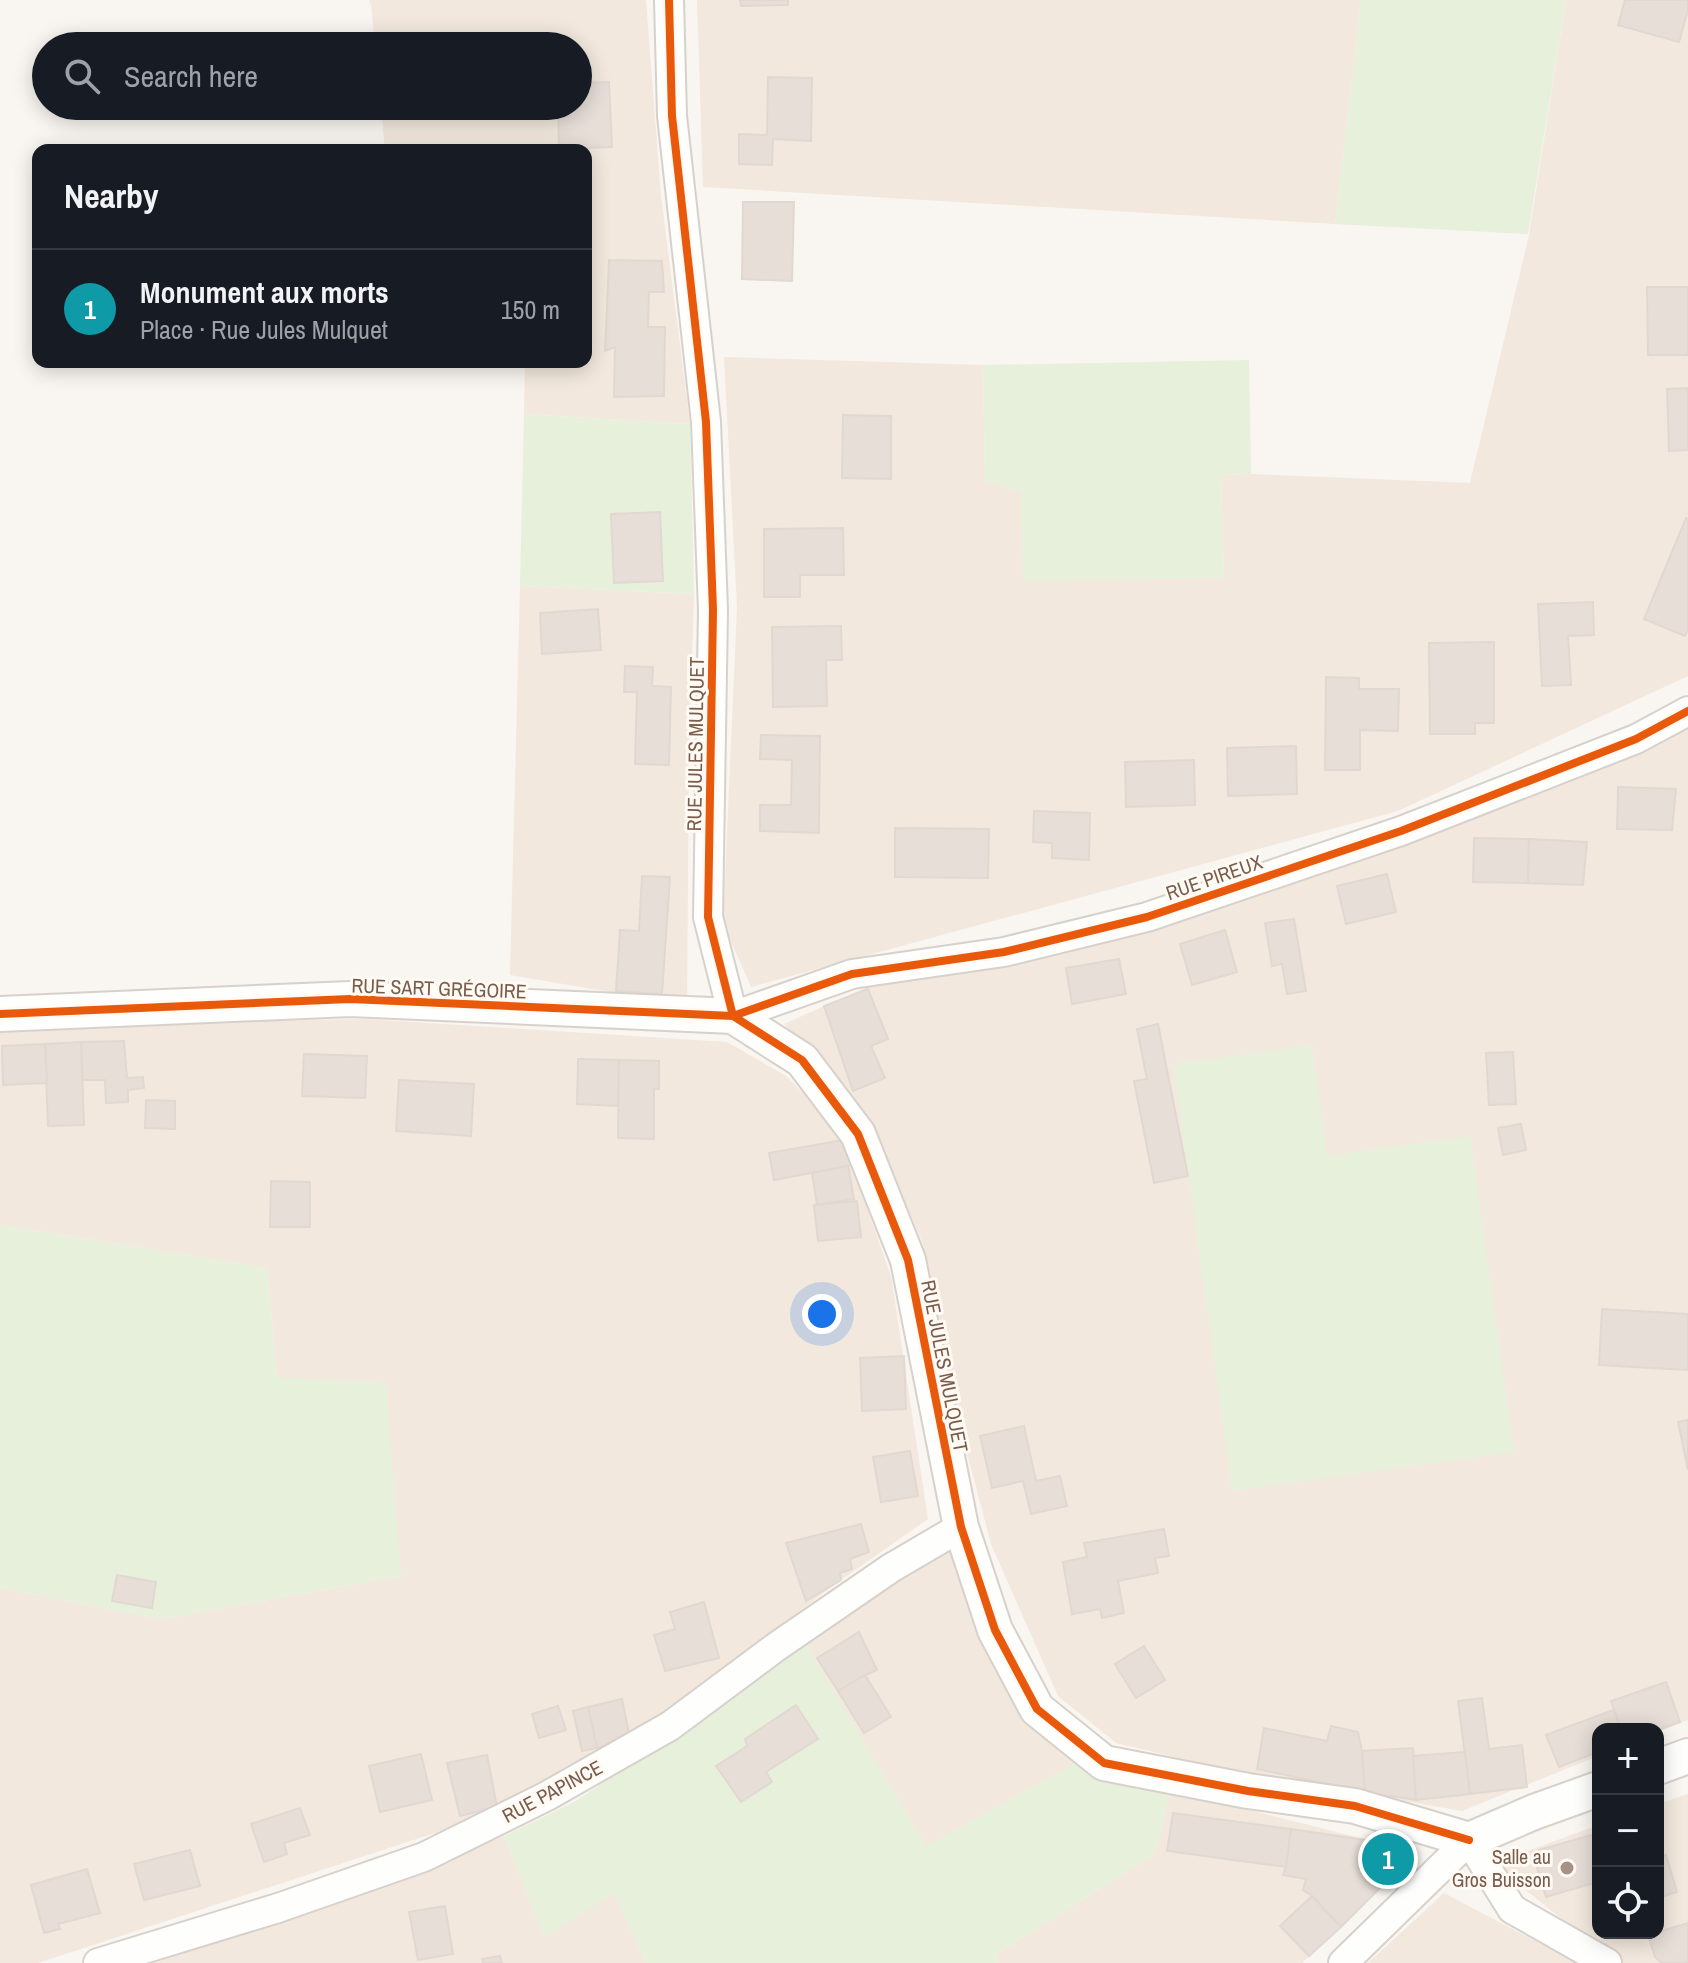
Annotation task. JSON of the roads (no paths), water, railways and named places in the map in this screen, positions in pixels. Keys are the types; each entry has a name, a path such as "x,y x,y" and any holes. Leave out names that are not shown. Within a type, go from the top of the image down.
{"street":[{"name":"RUE JULES MULQUET","path":"669,0 672,116 706,422 713,610 708,917 733,1016 802,1060 858,1134 908,1260 961,1527 995,1630 1037,1709 1104,1763 1248,1791 1355,1806 1469,1840"},
{"name":"RUE PIREUX","path":"733,1016 852,974 1004,952 1147,917 1415,825 1636,739 1688,711"},
{"name":"RUE SART GRÉGOIRE","path":"0,1014 350,999 733,1016"},
{"name":"RUE PAPINCE","path":"98,1963 278,1908 424,1857 547,1796 670,1726 776,1647 891,1568 961,1527"},
{"path":"1664,1765 1688,1756"},
{"path":"1343,1963 1469,1840 1592,1791"},
{"path":"1469,1840 1512,1909 1607,1963"}],"place":[{"name":"Monument aux morts","path":"1388,1859"},
{"name":"Salle au Gros Buisson","path":"1567,1868"}]}
